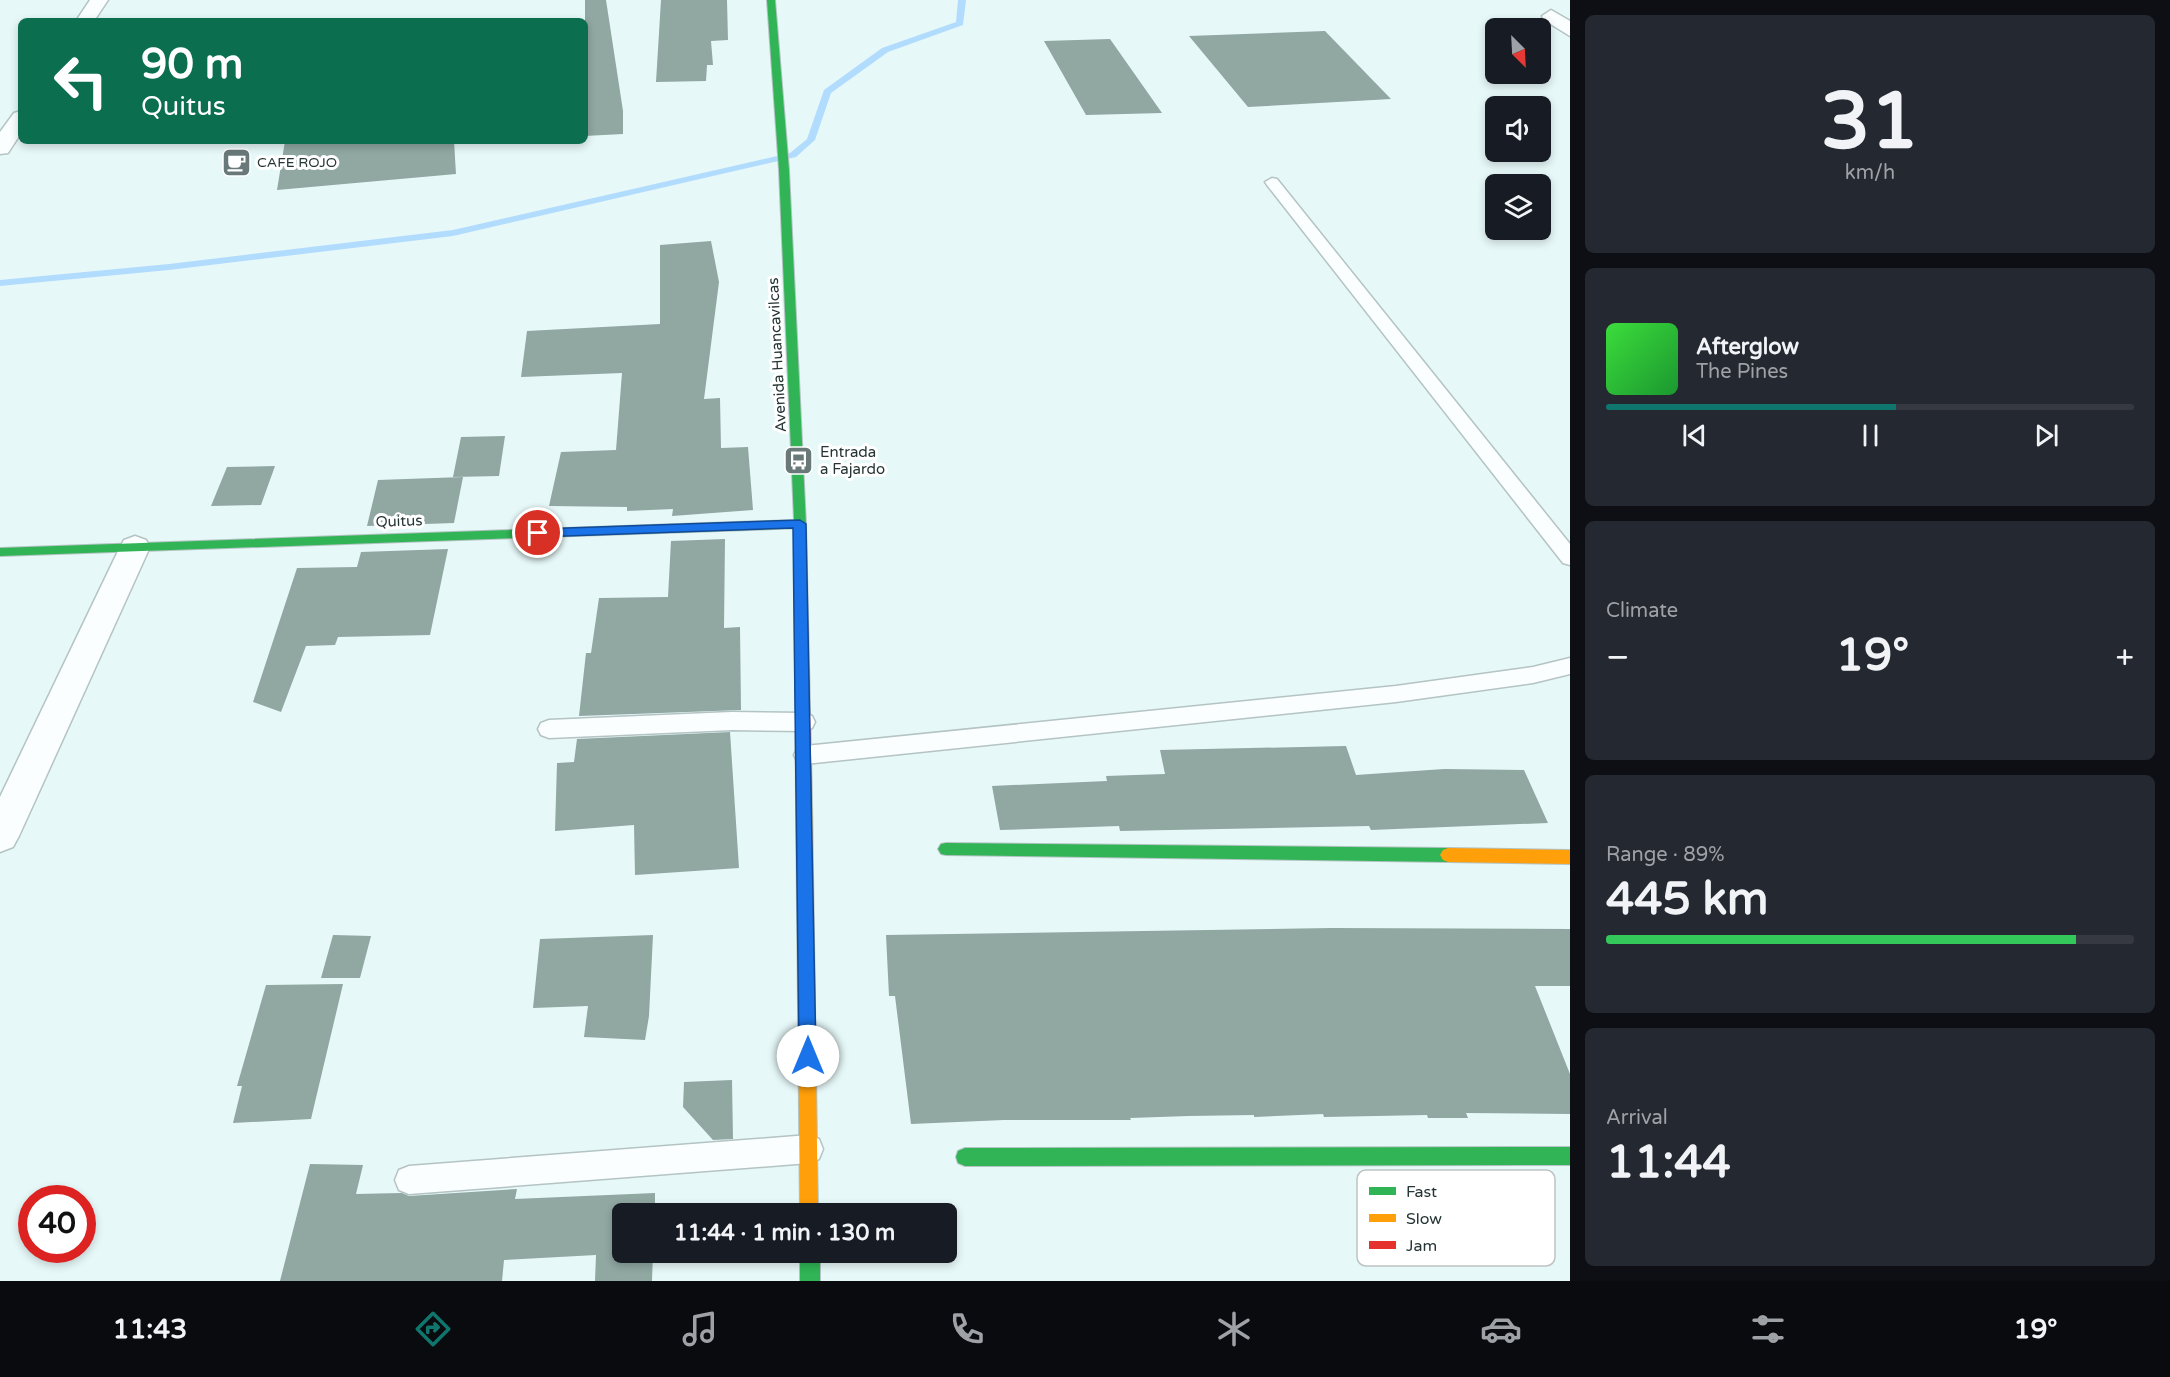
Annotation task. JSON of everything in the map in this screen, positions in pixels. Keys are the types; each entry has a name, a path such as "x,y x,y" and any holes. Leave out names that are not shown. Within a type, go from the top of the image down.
{"street":[{"path":"87,18 99,0"},
{"name":"Avenida Huancavilcas","path":"771,0 784,170 799,460 809,1203"},
{"path":"1551,16 1570,30"},
{"path":"0,148 18,121"},
{"name":"Quitus","path":"0,552 800,524"},
{"path":"0,836 135,547"},
{"path":"946,849 1570,857"},
{"path":"965,1157 1570,1156"},
{"path":"810,1263 810,1281"}],"lane":[{"path":"1272,182 1570,558"},
{"path":"804,755 1396,694 1533,675 1570,666"},
{"path":"549,729 732,721 804,722"},
{"path":"409,1180 809,1149"}],"building":[{"path":"585,0 606,0 623,111 623,134 588,136 588,18 585,18"},
{"path":"661,0 727,0 728,40 711,41 713,65 707,65 706,81 656,82"},
{"path":"1325,31 1391,99 1248,107 1189,36"},
{"path":"1110,39 1162,113 1086,115 1044,41"},
{"path":"285,144 454,144 456,174 277,190"},
{"path":"711,241 719,282 704,399 720,398 721,448 748,447 753,510 672,516 673,509 627,511 627,507 549,506 561,452 616,450 622,373 521,377 527,331 660,324 660,245"},
{"path":"505,436 499,476 453,477 461,437"},
{"path":"275,466 261,505 211,506 227,467"},
{"path":"463,477 454,523 367,526 378,480"},
{"path":"725,539 724,628 740,627 741,710 579,716 586,653 591,653 599,598 668,597 671,541"},
{"path":"448,549 430,635 338,637 335,645 306,646 281,712 253,702 297,568 357,567 361,552"},
{"path":"730,732 739,868 635,875 634,825 555,831 557,763 574,762 577,739"},
{"path":"1346,746 1356,775 1444,769 1524,770 1548,823 1371,830 1369,826 1120,831 1119,826 1000,830 992,786 1107,781 1106,776 1165,774 1160,750"},
{"path":"1331,928 1570,929 1570,986 1535,986 1570,1074 1570,1114 1466,1113 1468,1118 1428,1118 1427,1115 1324,1117 1323,1114 1254,1117 1254,1115 1188,1116 1130,1118 1131,1120 1004,1120 911,1124 895,996 889,996 886,935"},
{"path":"333,935 371,936 360,978 321,978"},
{"path":"653,935 649,1016 645,1040 584,1037 588,1006 533,1008 540,939"},
{"path":"343,984 311,1119 233,1123 242,1086 237,1086 266,985"},
{"path":"732,1080 733,1139 713,1140 683,1107 684,1082"},
{"path":"310,1164 363,1165 356,1194 402,1193 409,1196 517,1189 515,1199 655,1193 655,1203 612,1203 612,1263 653,1263 652,1281 595,1281 596,1255 504,1260 502,1281 280,1281"}],"waterway":[{"path":"0,283 169,267 453,233 793,155 811,140 827,92 885,50 960,23 962,0"}],"traffic: fast":[{"path":"771,0 784,170 800,525"},
{"path":"0,552 799,524"},
{"path":"946,849 1448,855"},
{"path":"965,1157 1570,1156"},
{"path":"810,1263 810,1281"}],"traffic: slow":[{"path":"804,801 809,1203"},
{"path":"1448,855 1570,857"}],"traffic: jam":[{"path":"800,525 804,801"}],"place":[{"name":"CAFE ROJO","path":"236,162"},
{"name":"Entrada a Fajardo","path":"799,461"}],"route":[{"path":"538,533 800,524 808,1056"}]}
